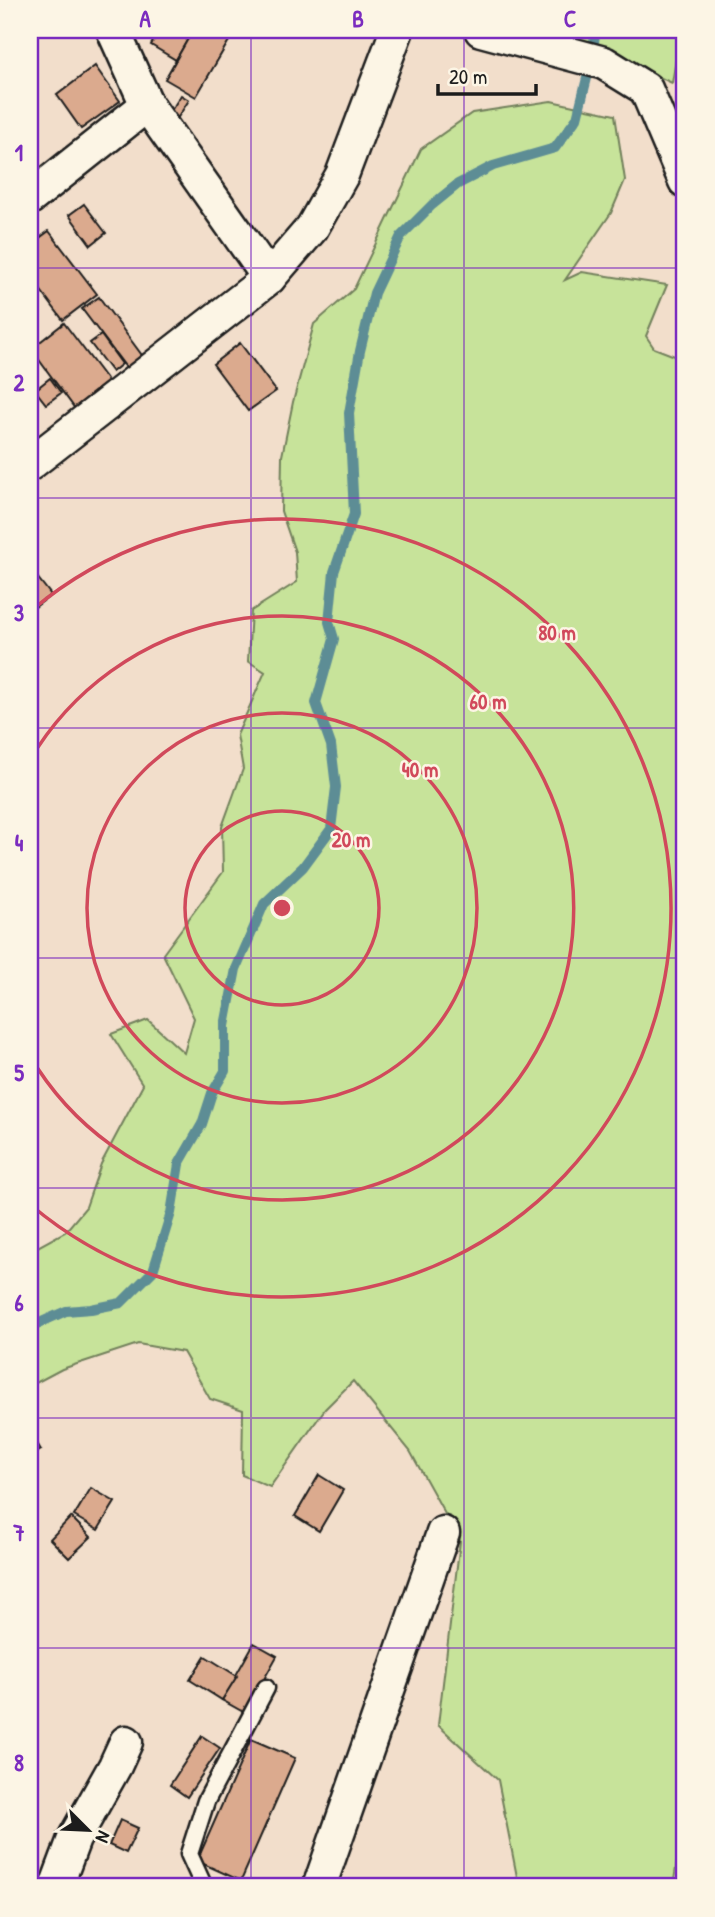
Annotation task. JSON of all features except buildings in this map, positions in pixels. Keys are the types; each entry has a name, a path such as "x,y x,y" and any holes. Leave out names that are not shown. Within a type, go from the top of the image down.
{"street":[{"path":"113,30 147,105 269,278"},
{"path":"30,464 269,278 312,228 342,175 397,30"},
{"path":"481,30 604,63 646,89 685,181"},
{"path":"30,198 147,105"},
{"path":"319,1887 443,1533"},
{"path":"56,1887 74,1839 115,1766 125,1742"}],"lane":[{"path":"204,1887 189,1854 206,1801 266,1688"}],"green space":[{"path":"529,30 681,30 672,83 646,71"},
{"path":"551,101 615,115 625,180 611,213 565,280 582,272 667,285 646,336 654,348 685,360 685,1810 673,1887 519,1887 498,1780 438,1725 460,1541 410,1451 353,1381 325,1409 270,1487 242,1475 243,1410 210,1399 183,1352 138,1344 62,1369 30,1386 30,1251 65,1232 86,1207 101,1164 143,1085 111,1034 148,1020 184,1053 194,1018 163,954 223,872 222,827 243,769 237,735 265,672 248,661 251,611 297,582 295,552 281,511 282,456 314,324 354,289 421,149 472,113"}],"waterway":[{"path":"593,47 596,30"},
{"path":"30,1323 37,1324 66,1311 121,1303 153,1271 171,1213 179,1164 202,1124 212,1093 225,1071 225,1026 236,969 264,904 303,867 331,829 336,787 331,745 316,703 334,639 329,622 334,572 354,514 349,413 374,293 401,236 458,184 493,166 555,148 577,118 587,78"}]}
